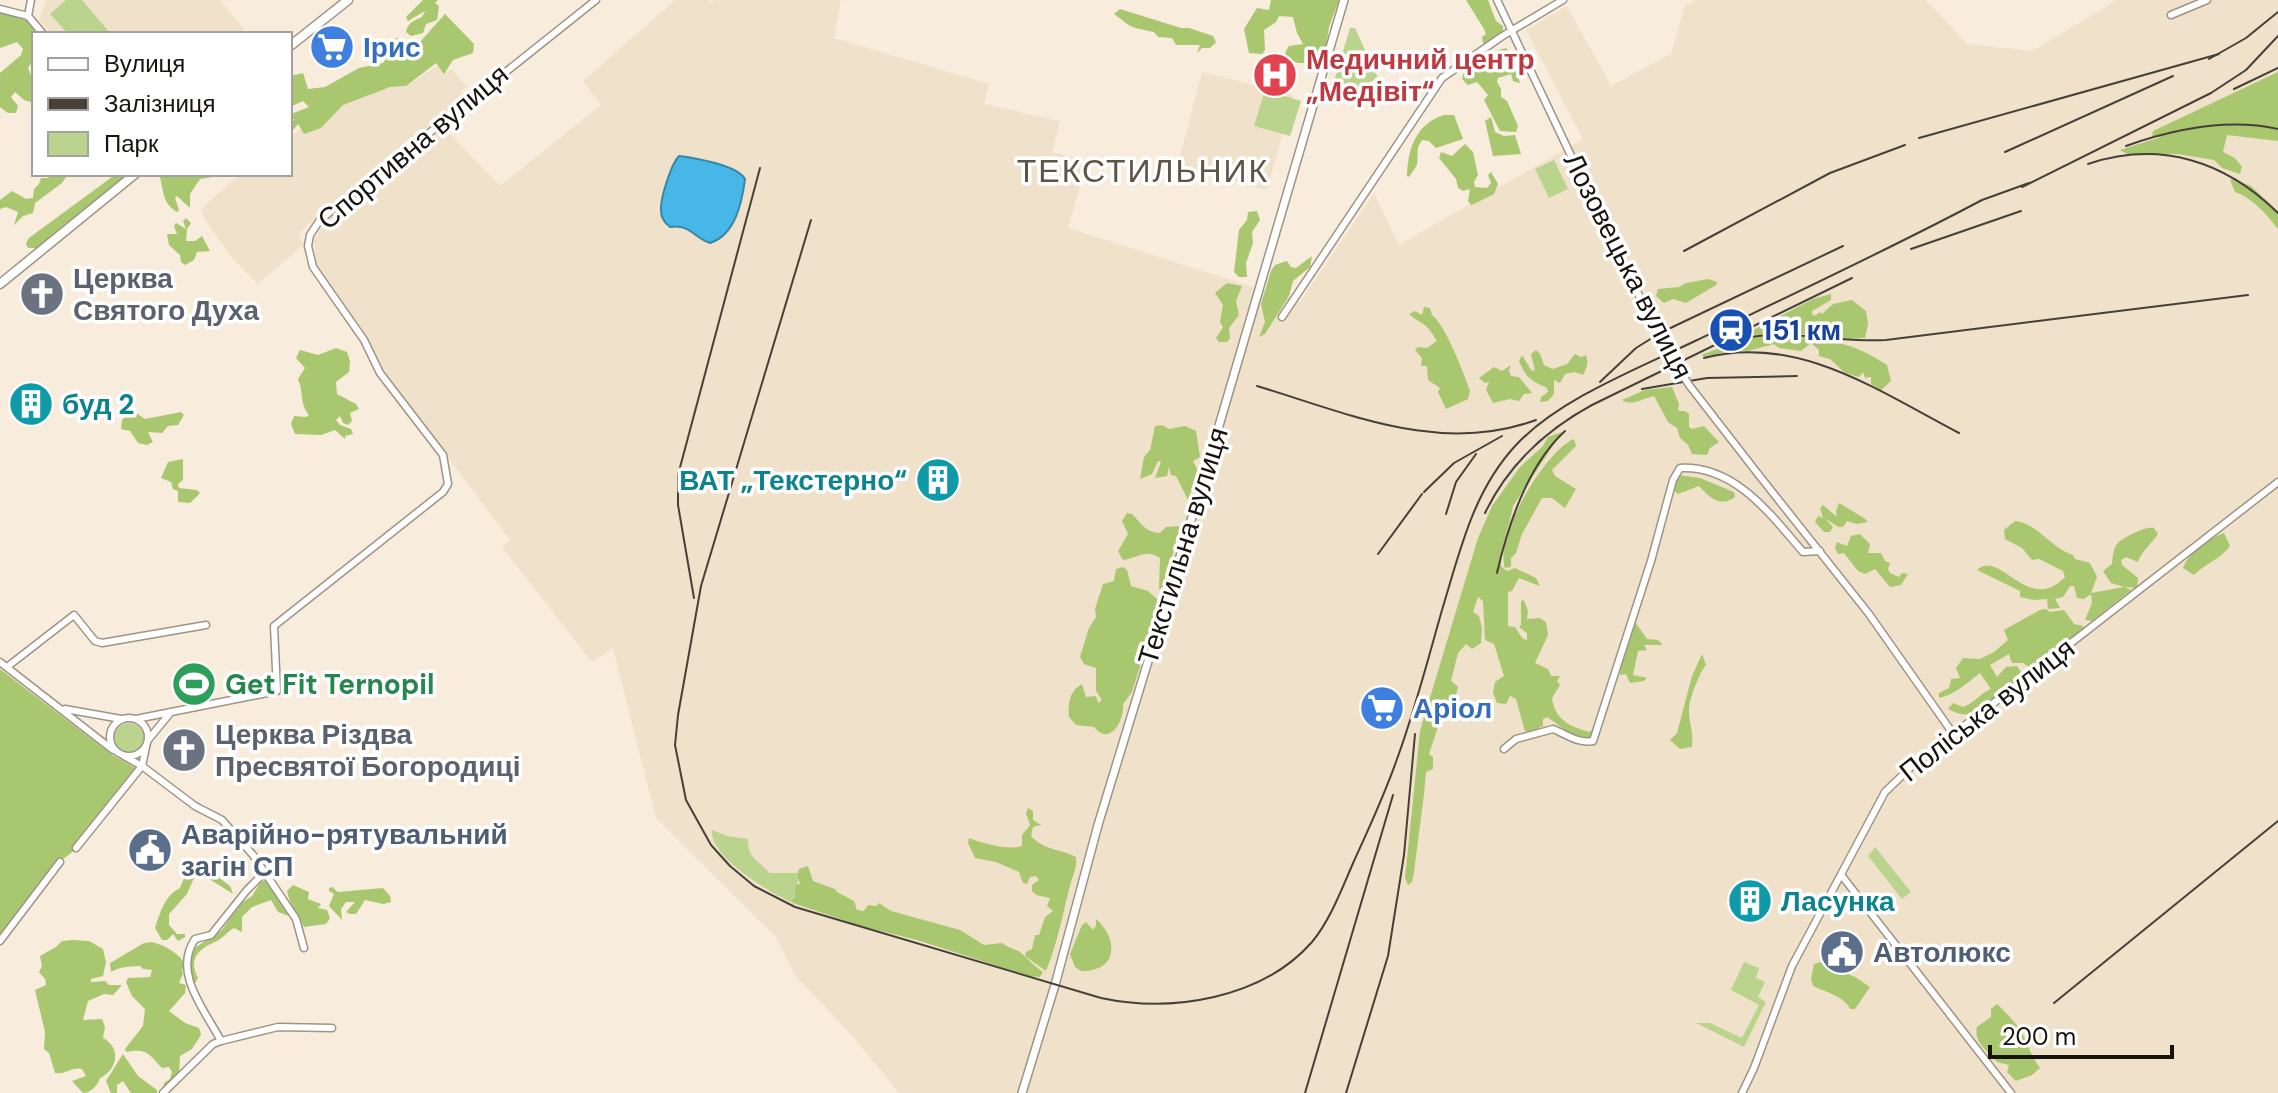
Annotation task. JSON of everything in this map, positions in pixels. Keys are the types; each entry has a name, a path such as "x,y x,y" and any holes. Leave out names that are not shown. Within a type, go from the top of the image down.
{"main road":[{"path":"292,44 348,0"},
{"path":"0,284 133,176"}],"street":[{"path":"28,16 31,0"},
{"name":"Спортивна вулиця","path":"171,712 277,691 274,626 435,500 448,484 443,455 380,373 364,340 313,267 308,246 310,235 320,220 596,0"},
{"name":"Текстильна вулиця","path":"1022,1093 1098,825 1344,0"},
{"name":"Лозовецька вулиця","path":"1497,0 1659,336 1689,385 1869,614 1954,735"},
{"path":"1282,317 1442,78 1563,0"},
{"path":"2171,15 2207,0"},
{"path":"0,9 28,16 41,32"},
{"name":"Лозовецька вулиця","path":"1504,749 1516,739 1553,729 1572,739 1593,741 1651,561 1673,480 1680,468 1715,475 1754,495 1803,552 1820,551"},
{"name":"Поліська вулиця","path":"1742,1093 1792,966 1885,792 1910,768 2278,482"},
{"path":"7,667 74,615 95,641 102,643 206,625"},
{"path":"0,662 113,750 142,766 195,806 222,820 265,872 296,919 304,948"},
{"path":"62,708 122,719 171,712"},
{"path":"124,756 137,755 171,712"},
{"path":"113,750 110,732 122,719"},
{"path":"76,848 142,766 147,744 146,728 136,719"},
{"path":"0,941 60,862"},
{"path":"221,1041 188,981 189,948 195,939 211,935 265,872"},
{"path":"1842,876 2011,1093"},
{"path":"163,1093 213,1044 278,1027 332,1028"}],"shaded area":[{"path":"46,0 220,0 246,32 49,32 39,20"},
{"path":"675,0 707,0 713,3 713,0 841,0 834,38 989,84 984,104 1060,121 1052,152 1087,161 1068,228 1300,302 1374,193 1399,245 1583,139 1526,30 1567,6 1611,86 1671,54 1685,6 1695,0 1926,0 1967,44 2032,51 2117,0 2278,0 2278,1093 899,1093 856,1040 794,974 776,937 656,818 613,649 592,662 502,547 510,540 383,371 316,263 314,240 326,221 445,125 500,186 601,105 583,81"},
{"path":"440,64 447,72 452,69 467,87 461,91 467,99 419,133 304,228 299,235 303,245 258,284 230,255 201,209 238,176 292,176 292,135 372,84 405,87"},
{"path":"1202,72 1293,95 1267,190 1178,164"}],"green space":[{"path":"66,0 82,0 109,32 66,32 50,14"},
{"path":"423,0 438,0 435,3 439,6 437,20 426,24 423,33 411,36 406,32 408,26 422,17 425,11 408,21 406,17"},
{"path":"1271,0 1339,0 1320,63 1298,63 1288,59 1285,53 1289,46 1303,44 1293,17 1279,16 1264,30 1265,50 1262,54 1249,53 1244,29 1257,8 1269,10"},
{"path":"1466,0 1488,0 1496,21 1503,26 1503,33 1488,45 1483,43 1482,37 1486,34"},
{"path":"1120,9 1213,36 1216,42 1197,53 1200,45 1176,45 1172,38 1158,37 1154,32 1129,25 1114,14"},
{"path":"3,11 33,23 37,32 32,32 32,62 28,68 32,78 32,102 15,92 11,97 18,106 16,113 8,113 0,107 0,73 21,55 23,49 17,42 0,48 0,13"},
{"path":"445,14 474,44 473,53 453,60 444,74 436,63 406,86 390,87 343,105 321,128 304,134 298,124 292,130 292,114 309,107 303,101 292,106 292,76 303,73 308,89 325,87 359,68 383,63 386,59 384,46 396,38 403,40 406,48 421,41"},
{"path":"1350,28 1355,28 1378,78 1332,101 1329,98"},
{"path":"1506,48 1520,83 1513,81 1511,74 1498,78 1497,82 1501,97 1507,101 1518,126 1516,132 1500,131 1484,100 1488,95 1477,82 1468,85 1462,79 1465,68 1477,64 1488,53"},
{"path":"2278,72 2278,128 2269,127 2278,130 2278,141 2227,135 2223,152 2235,158 2242,167 2240,174 2222,168 2214,160 2177,154 2129,155 2120,150 2161,137 2152,137 2153,131"},
{"path":"1265,90 1301,101 1290,136 1254,126"},
{"path":"1444,115 1454,115 1463,139 1436,148 1429,141 1422,140 1418,147 1417,165 1407,176 1415,138 1427,124"},
{"path":"1491,117 1495,132 1504,136 1515,135 1521,154 1493,156 1485,121"},
{"path":"1465,144 1473,152 1478,175 1475,187 1487,188 1491,183 1488,175 1491,172 1498,184 1494,194 1471,205 1468,201 1470,189 1463,191 1458,188 1456,179 1439,158 1441,152 1452,156"},
{"path":"1554,160 1568,189 1549,198 1535,169"},
{"path":"67,176 35,203 33,213 23,216 14,225 18,212 6,207 0,209 0,200 12,191 26,199 33,198 34,189 41,178"},
{"path":"113,176 126,176 38,248 28,248 26,243"},
{"path":"160,176 219,176 200,179 190,194 190,208 177,196 177,212 166,200"},
{"path":"2230,180 2251,186 2278,212 2278,229 2253,202 2235,192"},
{"path":"1257,211 1260,220 1252,232 1253,243 1246,263 1247,277 1239,277 1234,272 1239,230 1247,220 1248,212"},
{"path":"186,218 191,223 186,241 195,241 202,236 210,251 197,252 194,260 185,265 169,245 167,234 177,234 176,223 186,229 183,221"},
{"path":"1312,256 1310,267 1293,281 1289,296 1265,334 1259,337 1265,322 1261,304 1271,271 1275,265 1287,261 1296,268"},
{"path":"1708,279 1717,282 1716,285 1686,303 1673,299 1664,303 1656,296 1658,289"},
{"path":"1227,283 1242,286 1236,301 1239,315 1229,328 1230,338 1227,342 1219,342 1216,338 1223,327 1220,322 1223,305 1215,293"},
{"path":"1831,294 1831,300 1812,311 1812,314 1822,314 1833,304 1852,300 1866,311 1868,324 1865,338 1836,339 1803,334 1744,335 1813,299"},
{"path":"1424,307 1430,308 1443,328 1470,391 1468,399 1446,409 1438,392 1440,388 1428,380 1427,366 1421,366 1422,358 1415,350 1418,347 1427,348 1437,341 1427,327 1409,314 1415,311 1422,315"},
{"path":"1794,336 1832,341 1865,352 1887,365 1891,381 1881,390 1871,384 1871,377 1865,378 1863,372 1859,377 1845,373 1830,359 1819,356 1819,350 1811,343 1801,351 1779,348 1774,344 1748,351 1701,355 1749,337"},
{"path":"336,348 347,352 350,361 349,372 336,382 337,394 356,404 359,409 350,413 352,421 348,425 343,423 340,416 336,420 351,429 353,434 345,436 345,439 335,430 321,435 295,434 291,424 294,416 309,415 298,379 305,368 296,358 300,350 318,355"},
{"path":"1536,350 1544,365 1553,369 1567,364 1575,354 1581,357 1586,355 1583,375 1575,372 1565,374 1560,383 1554,380 1554,394 1548,401 1540,402 1548,392 1547,388 1530,378 1519,361 1522,355 1531,370 1535,371 1531,354"},
{"path":"1511,365 1511,376 1519,377 1532,393 1524,394 1519,401 1510,399 1493,403 1486,390 1489,382 1485,383 1479,378 1494,367 1502,371"},
{"path":"1672,387 1679,404 1678,411 1689,414 1689,427 1704,426 1719,442 1710,448 1707,455 1692,454 1677,428 1668,422 1654,396 1634,402 1622,400 1645,390"},
{"path":"132,410 145,419 181,412 184,415 178,425 168,426 162,433 148,432 153,442 147,445 138,443 130,431 121,429 122,420"},
{"path":"1162,425 1169,429 1185,426 1196,431 1200,457 1193,461 1198,471 1188,500 1169,467 1167,476 1155,478 1161,462 1158,461 1152,474 1140,479 1155,426"},
{"path":"1562,432 1513,506 1501,566 1507,571 1515,568 1536,578 1540,586 1519,578 1512,591 1508,592 1508,626 1515,627 1527,640 1527,633 1519,627 1521,601 1524,600 1527,619 1540,618 1546,622 1548,635 1535,663 1548,669 1551,676 1560,676 1557,681 1560,685 1552,698 1556,712 1575,727 1589,732 1594,729 1597,738 1576,737 1547,717 1543,719 1543,726 1525,731 1516,699 1510,696 1506,704 1497,703 1493,692 1495,682 1504,676 1494,644 1485,640 1483,601 1478,597 1473,612 1479,616 1481,643 1472,649 1466,644 1458,653 1451,681 1458,687 1457,706 1452,716 1441,718 1429,754 1433,757 1433,769 1426,772 1414,872 1408,885 1405,878 1420,731 1478,538 1492,506 1520,467 1543,446 1548,437"},
{"path":"1574,439 1576,446 1552,470 1555,476 1576,489 1565,508 1552,498 1542,498 1511,558 1511,567 1505,568 1507,536 1524,496 1549,460"},
{"path":"183,459 183,480 178,484 179,488 200,493 190,503 178,502 178,491 173,489 171,482 161,478 168,462"},
{"path":"1678,475 1700,478 1734,492 1735,497 1720,502 1699,486 1678,494 1672,489"},
{"path":"1839,503 1868,522 1857,524 1847,521 1843,527 1838,527 1825,518 1833,527 1830,532 1824,532 1815,522 1818,516 1823,518 1820,508 1823,505 1837,517"},
{"path":"1127,513 1155,532 1180,526 1165,585 1159,590 1160,558 1146,554 1123,560 1118,551 1128,534 1122,521"},
{"path":"2015,521 2031,526 2075,559 2090,563 2097,577 2091,593 2124,587 2111,583 2103,571 2112,564 2115,547 2120,541 2146,528 2154,528 2158,534 2138,562 2126,557 2121,560 2122,565 2138,578 2137,588 2125,587 2131,590 2092,621 2085,620 2092,603 2091,594 2084,599 2077,598 2074,586 2070,586 2063,597 2055,599 2060,608 2048,609 2047,599 2020,597 2020,591 1977,570 1986,566 1995,567 2027,586 2039,589 2052,587 2065,577 2063,571 2039,559 2032,560 2022,548 2005,539 2004,530"},
{"path":"2224,533 2230,546 2222,555 2194,575 2183,568 2200,546"},
{"path":"1860,534 1870,544 1868,553 1881,553 1890,563 1890,573 1899,577 1902,573 1908,574 1901,585 1890,587 1875,569 1865,574 1858,571 1844,553 1838,554 1835,548 1837,542 1847,546 1851,536"},
{"path":"1123,567 1127,570 1131,586 1148,591 1159,605 1132,692 1123,704 1122,717 1115,729 1106,734 1094,727 1076,725 1069,717 1069,703 1074,690 1082,684 1086,697 1096,696 1098,703 1102,700 1096,691 1096,668 1084,664 1080,657 1089,628 1096,617 1095,609 1103,584 1114,581 1116,569"},
{"path":"2046,609 2050,612 2064,610 2074,624 2083,626 2083,634 2046,660 2038,661 2036,669 2023,663 2012,663 2009,654 1990,665 1997,677 2006,667 2017,666 2030,679 1998,692 1998,697 1989,700 1988,706 1974,714 1948,709 1953,703 1963,707 1991,689 1980,673 1939,698 1939,693 1949,688 1951,679 1960,678 1956,668 1963,658 1980,659 1994,652 2008,640 2004,630"},
{"path":"1635,622 1647,639 1658,640 1663,645 1644,645 1647,650 1638,651 1633,675 1647,678 1630,683 1626,674 1620,675"},
{"path":"1702,654 1706,665 1689,707 1692,747 1680,749 1670,740 1677,733 1692,676"},
{"path":"0,669 111,754 137,769 75,850 63,859 0,939"},
{"path":"129,723 135,724 143,732 143,744 135,752 129,753 123,752 115,744 114,738 115,732 123,724"},
{"path":"1028,808 1033,811 1033,820 1041,825 1033,827 1031,836 1047,847 1076,857 1046,971 1025,956 1032,949 1035,935 1039,935 1045,917 1053,911 1047,906 1050,898 1032,891 1032,885 1039,880 1036,876 1030,877 1027,884 1023,883 1019,872 996,862 975,858 968,843 969,838 1003,847 1022,846 1022,835 1030,825 1026,813"},
{"path":"712,830 748,839 751,855 770,873 799,873 797,890 791,900 793,903 743,873 720,851"},
{"path":"1875,847 1911,892 1902,899 1868,856"},
{"path":"198,862 230,886 233,894 197,871 187,894 169,914 169,925 185,937 178,941 173,934 162,940 155,928 161,911 170,895 180,888 187,871"},
{"path":"808,866 813,881 835,889 854,901 857,910 864,911 868,905 876,906 879,903 891,911 960,930 984,945 1002,943 1021,953 1043,972 1040,977 1029,976 793,903 791,900 795,897 796,885 800,884 797,876 799,869"},
{"path":"265,880 289,916 278,912 271,900 252,907 242,917 242,932 234,928 197,955 194,965 198,978 195,983 190,981 189,957 193,949 222,930 240,904 252,896"},
{"path":"293,885 309,892 308,899 321,904 318,908 327,910 330,918 326,924 304,927 288,896 287,891"},
{"path":"332,887 338,892 383,888 391,902 383,904 365,900 356,914 350,914 346,912 355,902 346,902 341,909 342,920 329,906 334,894 329,891"},
{"path":"1096,919 1109,936 1111,953 1102,966 1081,971 1075,967 1070,954 1082,925 1086,922 1093,930"},
{"path":"62,941 89,941 103,949 106,962 103,976 91,979 91,982 122,985 113,995 104,994 88,1001 83,1020 102,1019 105,1027 103,1038 113,1047 115,1059 110,1070 94,1088 83,1093 72,1081 86,1076 82,1069 55,1073 49,1053 44,1049 45,1032 35,990 46,985 39,972 42,966 40,956"},
{"path":"152,942 172,951 187,966 182,969 179,983 186,985 185,993 169,1011 185,1023 199,1028 201,1035 192,1049 180,1056 179,1075 163,1088 172,1072 169,1067 162,1068 143,1051 126,1052 125,1049 143,1026 145,1009 132,996 126,982 128,978 150,977 152,970 140,966 111,972 110,963 144,943"},
{"path":"1744,962 1759,968 1756,978 1765,982 1758,997 1766,1002 1744,1047 1696,1023 1710,1023 1742,1038 1759,1005 1731,990"},
{"path":"1820,962 1870,987 1855,1009 1850,1009 1840,998 1813,986 1814,964"},
{"path":"1997,1004 2019,1028 2040,1068 2016,1081 2007,1072 2009,1065 1997,1062 1977,1038 1977,1027 1991,1017 1991,1009"},
{"path":"123,1054 138,1076 157,1093 131,1093 123,1081 117,1085 117,1093 111,1093 106,1081"}],"water":[{"path":"679,156 725,166 745,179 736,217 726,233 710,243 687,229 670,227 662,216 664,190"}],"railway":[{"path":"2209,59 2246,38 2278,12"},
{"path":"2022,187 2211,93 2246,70 2278,36"},
{"path":"1919,138 2219,54"},
{"path":"2234,89 2278,68"},
{"path":"2005,152 2173,76"},
{"path":"2126,146 2201,127 2240,125 2278,129"},
{"path":"1684,251 1830,173 1905,145"},
{"path":"2088,164 2141,154 2190,160 2236,180 2278,213"},
{"path":"694,598 678,505 678,475 760,168"},
{"path":"811,220 701,586 675,745 686,800 711,845 730,866 754,886 795,907 1101,998 1156,1004 1214,997 1242,989 1268,977 1291,961 1319,933 1336,903 1392,772 1455,566 1478,502 1501,463 1534,428 1601,386 1982,200 2029,183"},
{"path":"1911,249 2021,211"},
{"path":"1600,382 1636,348 1660,333 1843,246"},
{"path":"1485,513 1517,464 1544,438 1575,415 1852,278"},
{"path":"1744,338 1797,335 1886,340 2248,295"},
{"path":"1704,358 1738,352 1772,353 1805,360 1868,385 1959,433"},
{"path":"1642,389 1707,378 1797,376"},
{"path":"1257,386 1361,418 1430,432 1500,430 1536,420"},
{"path":"1497,573 1521,497 1540,461 1565,431"},
{"path":"1424,492 1454,463 1502,436"},
{"path":"1446,514 1456,482 1476,454"},
{"path":"1378,554 1422,494"},
{"path":"1346,1093 1388,956 1404,855 1415,734"},
{"path":"1305,1093 1393,795"},
{"path":"2054,1003 2278,821"}],"place":[{"name":"Ірис","path":"332,47"},
{"name":"Медичний центр „Медівіт“","path":"1275,75"},
{"name":"Церква Святого Духа","path":"42,294"},
{"name":"151 км","path":"1731,330"},
{"name":"буд 2","path":"31,404"},
{"name":"ВАТ „Текстерно“","path":"938,480"},
{"name":"Get Fit Ternopil","path":"194,684"},
{"name":"Аріол","path":"1382,708"},
{"name":"Церква Різдва Пресвятої Богородиці","path":"184,750"},
{"name":"Аварійно-рятувальний загін СП","path":"150,850"},
{"name":"Ласунка","path":"1750,901"},
{"name":"Автолюкс","path":"1842,952"}],"district":[{"name":"ТЕКСТИЛЬНИК","path":"1143,171"}]}
